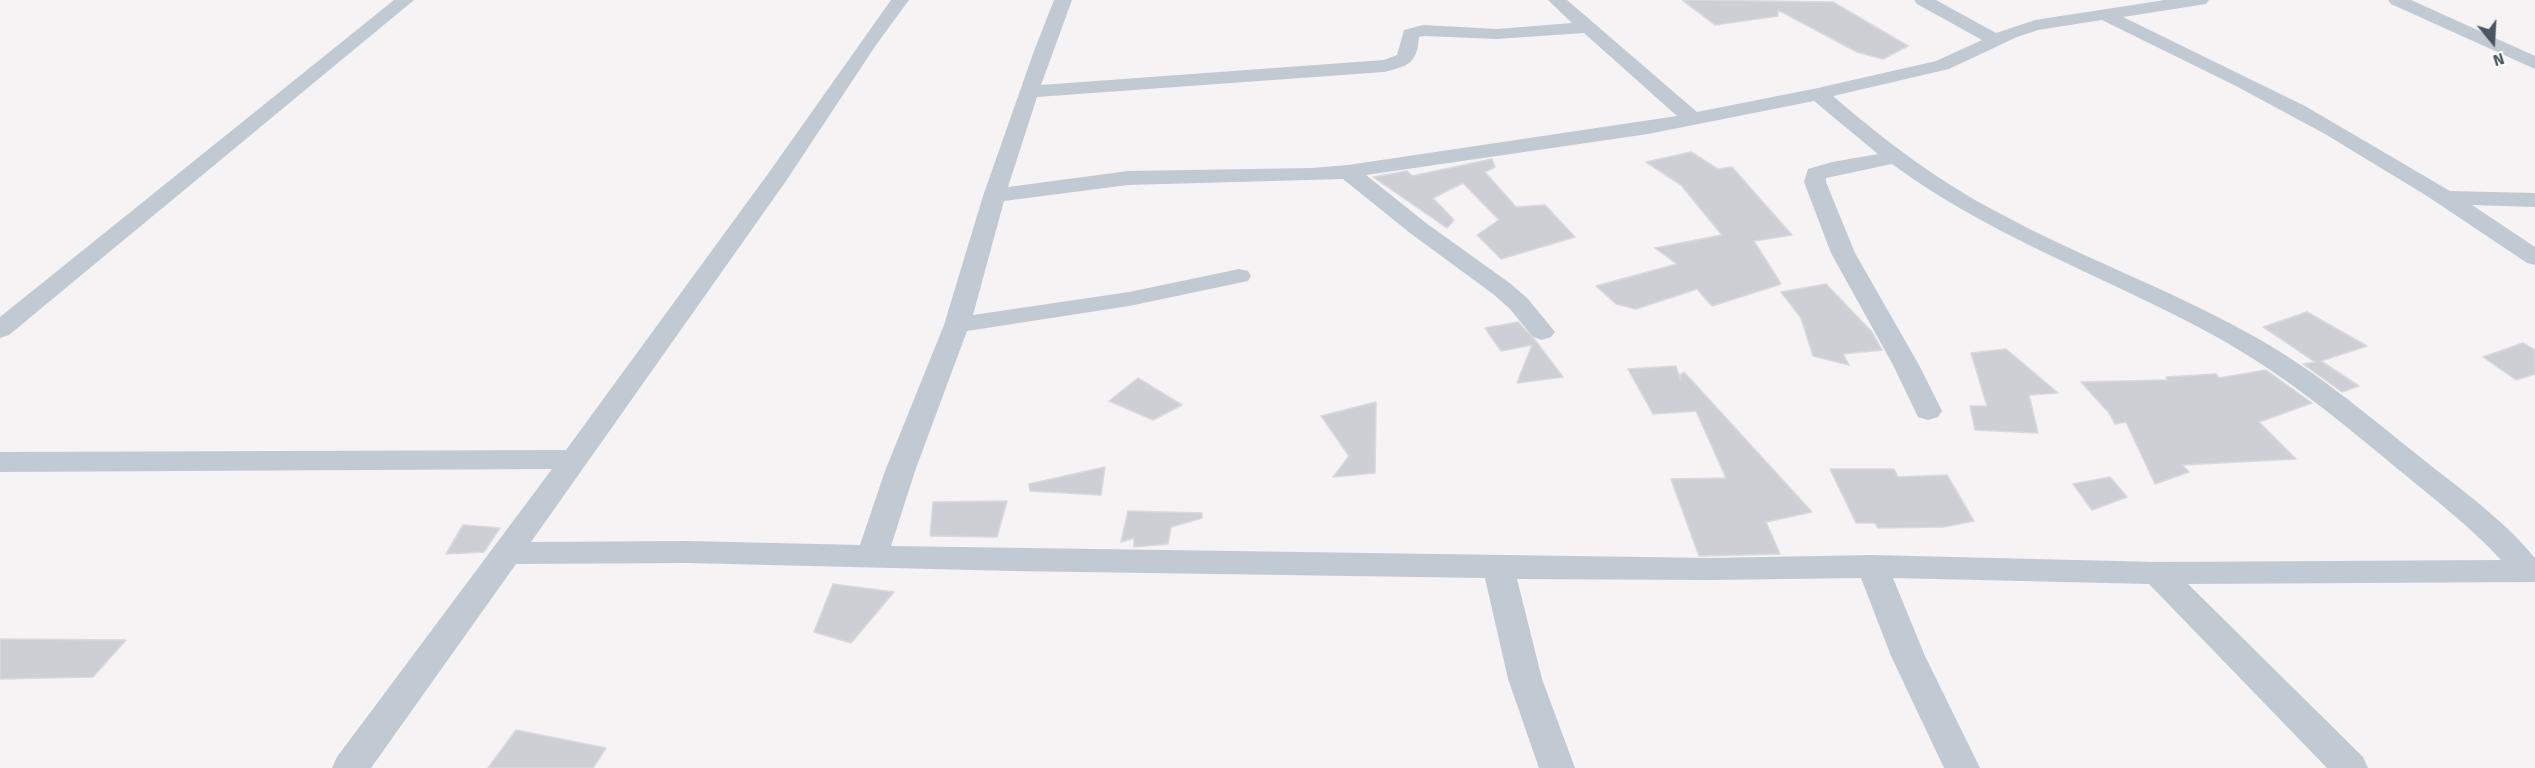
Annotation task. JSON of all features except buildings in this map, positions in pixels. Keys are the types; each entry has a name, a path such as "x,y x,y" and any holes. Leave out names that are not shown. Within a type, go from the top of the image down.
{"street":[{"path":"0,330 405,0"},
{"path":"350,768 509,553 573,459 801,144 848,71 900,0"},
{"path":"872,557 900,471 957,325 994,196 1063,0"},
{"path":"1923,0 1996,40"},
{"path":"994,196 1128,178 1311,175 1348,172 1693,120 1942,65 2035,25 2200,0"},
{"path":"2397,0 2535,63"},
{"path":"1563,1 1588,27 1693,120"},
{"path":"2106,15 2320,123 2448,198 2535,258"},
{"path":"1030,92 1384,66 1401,63 1408,56 1410,33 1423,30 1497,34 1588,27"},
{"path":"2497,45 2535,42"},
{"path":"1818,94 1895,157 1956,198 2013,230 2156,297 2276,360 2311,383 2428,477 2530,570"},
{"path":"1895,157 1832,168 1816,174 1815,182 1843,253 1906,365 1928,411"},
{"path":"1348,172 1418,228 1502,289 1519,304 1542,332"},
{"path":"2448,198 2535,200"},
{"path":"957,325 1129,299 1239,276"},
{"path":"0,462 573,459"},
{"path":"509,553 688,552 1498,567 1710,569 1872,566 2157,573 2530,570"},
{"path":"1872,566 1908,656 1962,768"},
{"path":"1498,567 1525,679 1557,768"},
{"path":"2157,573 2350,768"}]}
